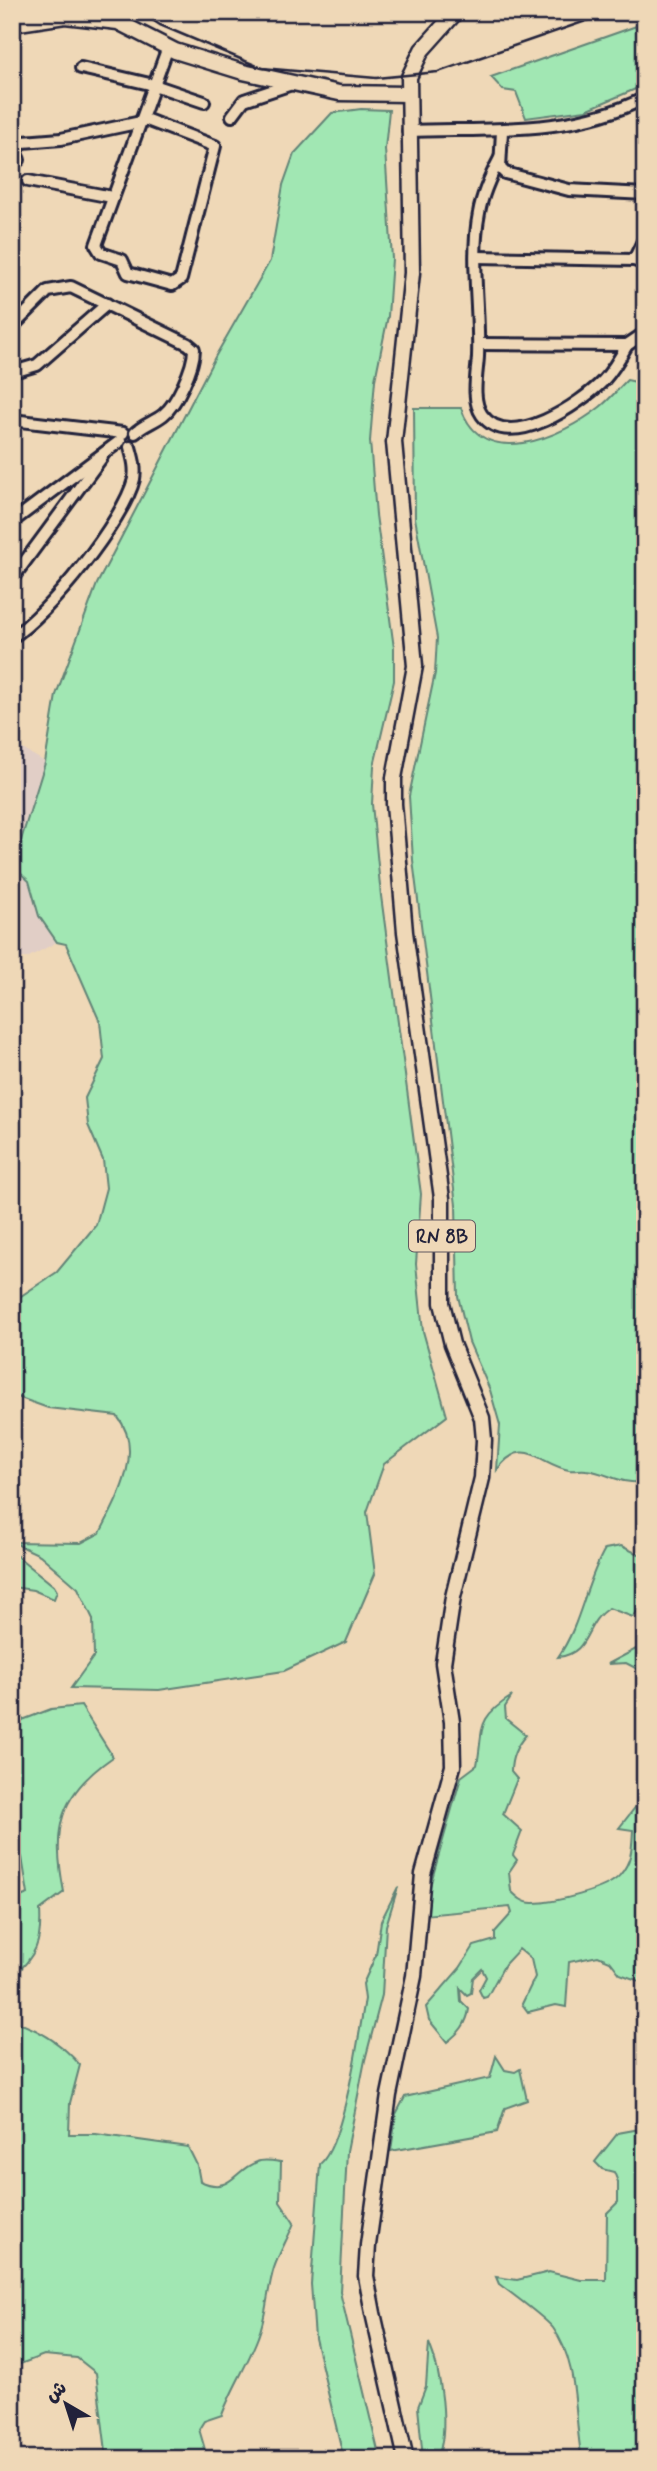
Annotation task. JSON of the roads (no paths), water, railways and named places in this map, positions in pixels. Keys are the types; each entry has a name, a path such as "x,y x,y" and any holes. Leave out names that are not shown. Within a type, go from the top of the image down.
{"main road":[{"name":"RN 8B","path":"406,2459 370,2301 366,2276 368,2245 390,2095 414,1976 423,1874 453,1766 452,1722 443,1663 453,1597 482,1478 484,1440 482,1418 452,1344 442,1303 442,1198 405,932 394,804 394,778 415,666 394,442 412,273 409,76 417,58 456,12"},
{"path":"12,24 65,16 118,22 168,47 243,72 338,93 408,94"}],"street":[{"path":"19,160 15,151 23,142 61,139 141,120 215,146 181,279 177,284 128,273 122,260 97,249 99,230 112,197 141,120 168,47"},
{"path":"81,68 154,85 204,102"},
{"path":"232,116 244,100 292,84"},
{"path":"408,131 502,131 588,119 620,110 645,98"},
{"path":"502,131 500,168 505,173 569,190 645,194"},
{"path":"500,158 479,212 479,344 476,397 481,415 490,423 515,428 538,424 575,404 603,381 627,345 645,333"},
{"path":"28,181 112,197"},
{"path":"477,257 640,262 645,237"},
{"path":"12,327 55,288 79,289 194,349 192,361 172,405 161,417 127,438 12,522"},
{"path":"12,365 20,370 37,365 107,304"},
{"path":"479,344 627,345"},
{"path":"12,420 127,438"},
{"path":"12,637 51,604 117,517 134,479 135,464 127,438"},
{"path":"12,579 102,457"}],"railway":[{"path":"140,12 160,25 262,68 376,78 438,72 612,12"}]}
